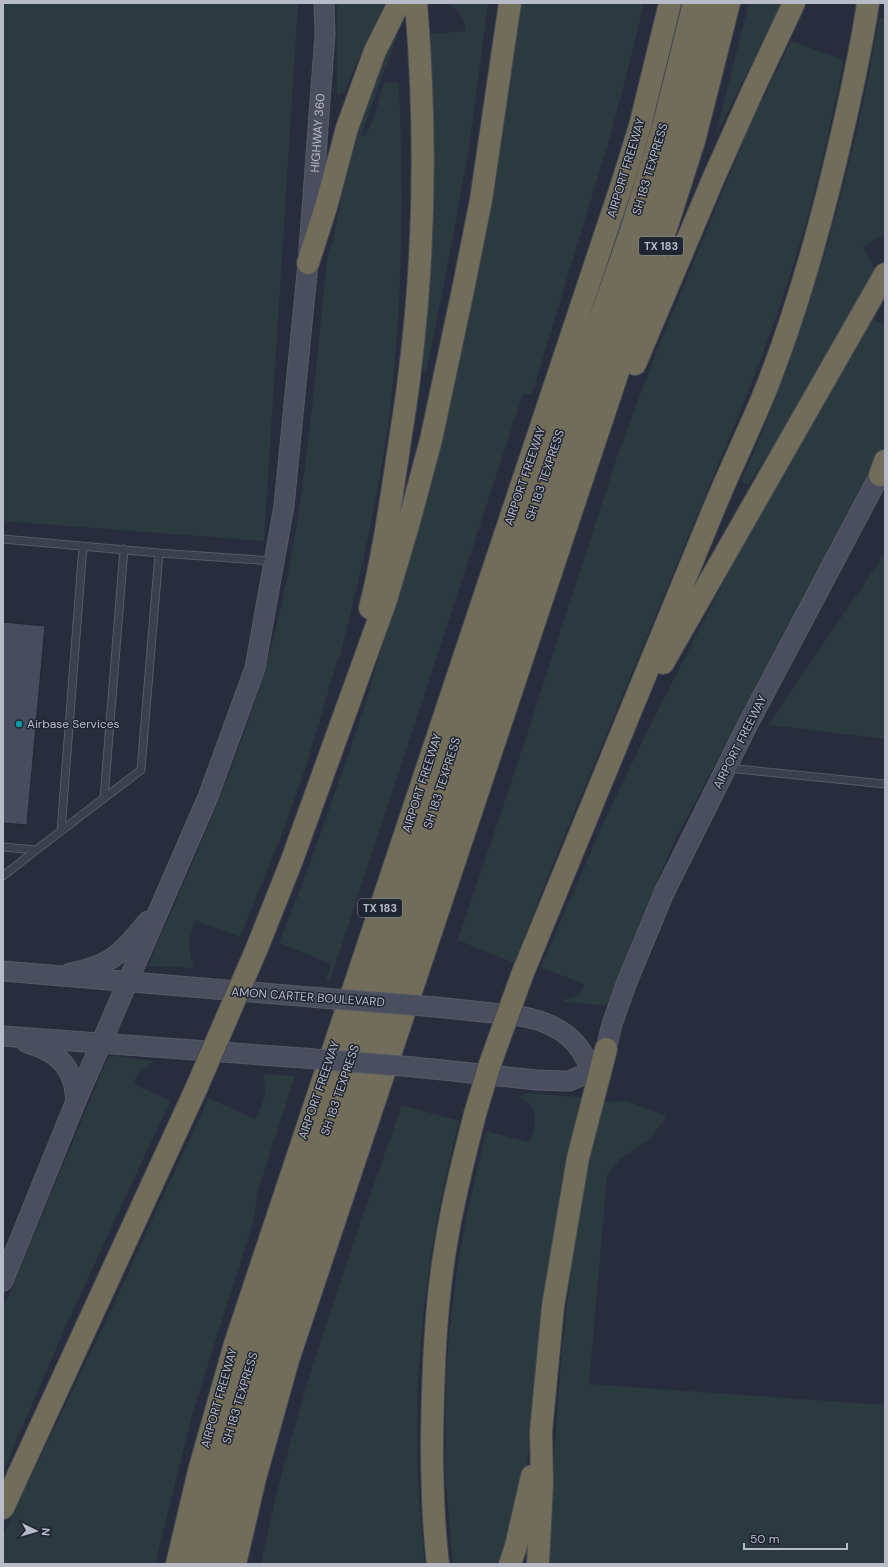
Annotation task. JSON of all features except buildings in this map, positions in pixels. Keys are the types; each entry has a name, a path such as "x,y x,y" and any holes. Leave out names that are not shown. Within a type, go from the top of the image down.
{"highway":[{"path":"308,263 326,207 347,128 375,52 399,3"},
{"path":"324,773 351,684 373,597 388,517 410,369 419,272 422,164 419,40 416,3"},
{"path":"3,1508 196,1089 257,948 292,860 386,600 431,440 461,300 481,200 510,3"},
{"path":"664,32 666,3"},
{"name":"AIRPORT FREEWAY","path":"177,1564 200,1464 235,1344 621,189 640,126 670,3"},
{"name":"SH 183 TEXPRESS","path":"197,1564 230,1427 279,1270 528,524 631,231 664,124 694,3"},
{"name":"SH 183 TEXPRESS","path":"216,1564 242,1454 280,1328 641,250 679,126 711,3"},
{"name":"TX 183","path":"236,1564 255,1478 288,1360 670,216 694,141 729,3"},
{"path":"581,485 639,355 727,148 794,3"},
{"path":"438,1564 435,1542 432,1472 432,1394 436,1320 446,1246 459,1174 475,1114 490,1064 522,975 722,489 762,398 789,325 812,251 833,174 867,12"},
{"path":"627,722 685,626 884,276"},
{"path":"538,1564 542,1483 541,1431 553,1306 561,1251 578,1158 606,1049"},
{"path":"510,1564 541,1431"}],"main road":[{"name":"HIGHWAY 360","path":"308,263 325,34 324,3"},
{"path":"3,1281 76,1101 208,797 255,668 284,506 308,263"},
{"name":"AIRPORT FREEWAY","path":"606,1049 612,1024 627,982 664,893 727,767 883,467"},
{"path":"48,976 84,970 104,962 123,950 161,906"},
{"name":"AMON CARTER BOULEVARD","path":"3,971 127,983 436,1007 520,1016 543,1021 562,1031 568,1036 583,1053 590,1070 594,1091"},
{"path":"5,1037 101,1042 303,1058 556,1081 576,1079 590,1070 599,1061 606,1049"},
{"path":"5,1037 44,1048 63,1061 72,1079 76,1101"}],"lane":[{"path":"3,539 274,561"},
{"path":"61,831 83,546"},
{"path":"104,798 124,549"},
{"path":"3,876 141,770 159,552"},
{"path":"727,767 885,784"},
{"path":"3,847 36,850"}],"shaded area":[{"path":"3,3 298,3 264,541 3,521"},
{"path":"337,3 384,3 344,92 337,94"},
{"path":"449,3 488,3 469,148 426,372 422,371 434,206 433,87 430,34 465,31 461,16"},
{"path":"515,3 644,3 611,133 532,394 523,394 330,981 326,980 331,964 279,943 307,872 360,721 400,587"},
{"path":"749,3 782,3 715,137"},
{"path":"879,18 885,19 885,234 863,246 875,269 788,423 748,485 741,482 786,370 806,312 841,196 868,78"},
{"path":"396,30 398,33 361,135 365,136 373,120 384,82 399,83 401,242 395,361 382,465 363,561 340,656 338,658 305,769 282,834 240,937 195,920 189,944 193,968 149,966 154,950 186,879 231,770 257,696 268,659 281,609 299,508 312,406 328,252 333,241 341,199 356,139 372,89"},
{"path":"791,41 844,60 822,161 797,253 767,343 744,402 552,866 514,963 458,940 521,753 618,454 652,363 750,125"},
{"path":"873,319 885,326 885,443 875,467 675,840 631,945 610,1006 566,1002 562,1000 577,996 581,992 584,984 541,967 602,826 648,730 730,569"},
{"path":"885,553 885,739 768,725"},
{"path":"115,1056 154,1061 137,1075 134,1084 170,1101 64,1330 3,1472 3,1309 108,1057"},
{"path":"264,1074 295,1076 257,1194 254,1219 192,1415 155,1564 3,1564 3,1535 124,1283 209,1098 256,1120 265,1097"},
{"path":"526,1093 578,1097 582,1101 564,1181 550,1262 527,1467 519,1507 503,1564 453,1564 445,1472 446,1376 456,1276 467,1214 486,1131 529,1142 534,1130 535,1116 531,1106 519,1097"},
{"path":"626,1101 666,1117 651,1138 619,1160 607,1176 589,1384 885,1405 885,1564 550,1564 550,1513 562,1348 575,1237 590,1158 603,1102"},
{"path":"402,1105 459,1121 436,1225 429,1267 420,1352 417,1437 418,1479 425,1564 261,1564 289,1447 306,1390 343,1275"}],"place":[{"name":"Airbase Services","path":"19,724"}]}
